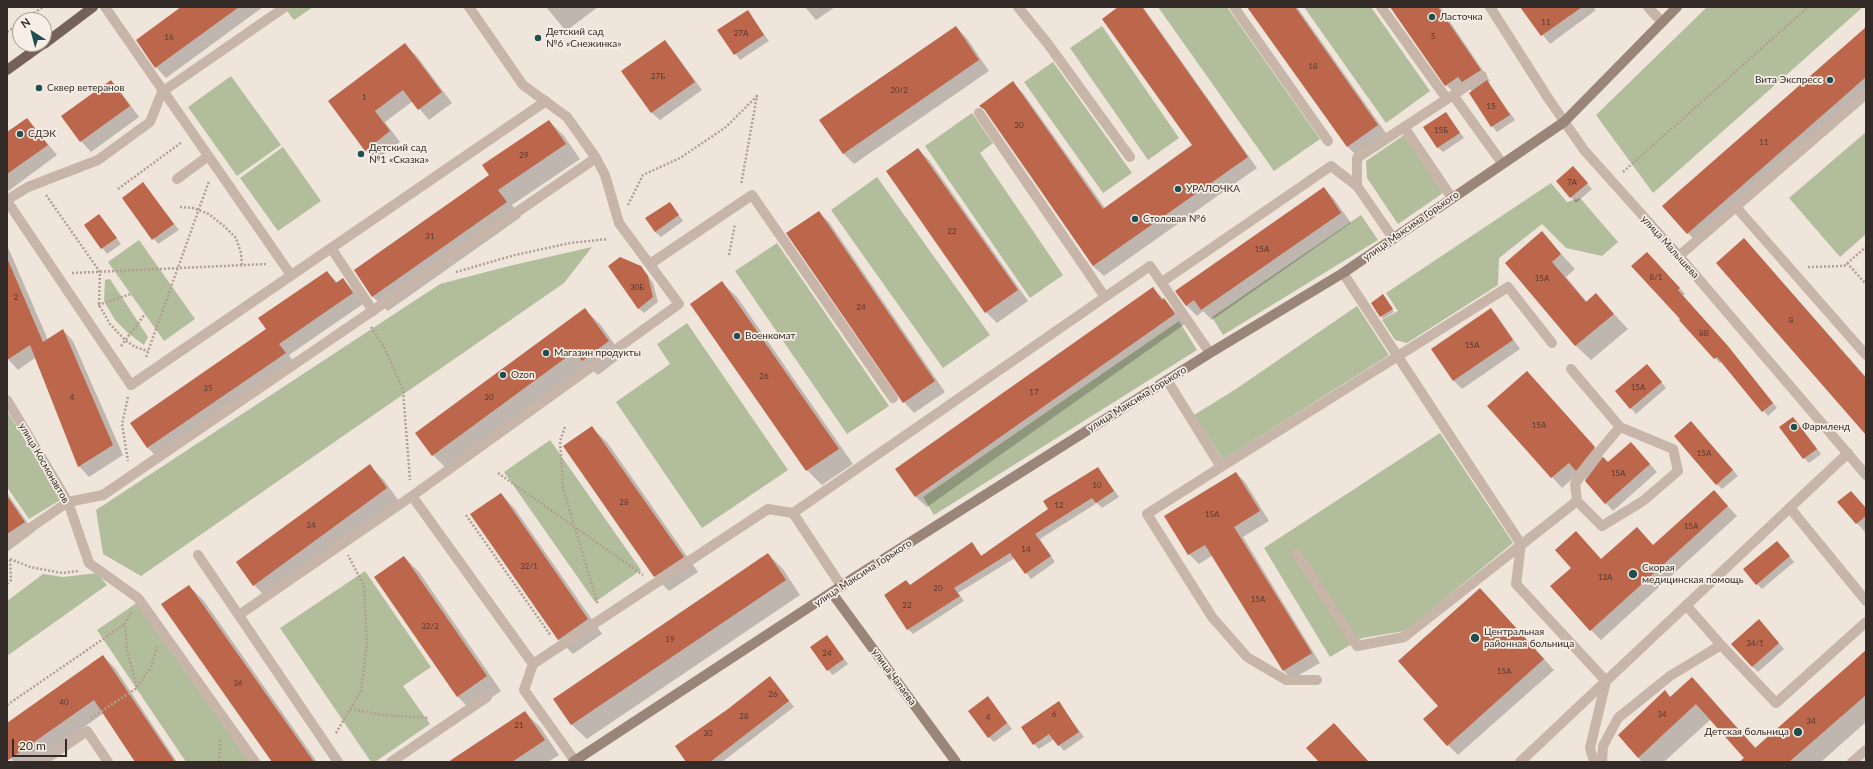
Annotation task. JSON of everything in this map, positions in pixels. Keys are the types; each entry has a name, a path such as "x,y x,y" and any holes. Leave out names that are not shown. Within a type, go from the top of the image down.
{"main road":[{"path":"52,38 93,7"},
{"path":"7,70 33,52"}],"street":[{"path":"105,7 162,92 290,275"},
{"path":"285,7 162,92 150,122 98,160 37,183 7,200 131,385 290,275 546,102"},
{"path":"239,615 412,496 679,304 619,223 605,175 596,158 567,117 523,85 469,7"},
{"path":"1018,7 1048,44 1130,157"},
{"path":"1234,7 1328,141"},
{"path":"1381,7 1502,163"},
{"name":"улица Малышева","path":"1490,7 1564,122 1584,150 1679,256 1866,475"},
{"path":"1648,7 1662,22"},
{"name":"улица Максима Горького","path":"574,761 586,759 832,593 1210,352 1343,273 1564,122 1677,7"},
{"path":"1357,186 1357,158 1482,76"},
{"path":"1679,256 1866,94"},
{"path":"978,113 1105,297"},
{"path":"1404,127 1452,198"},
{"path":"177,179 207,157"},
{"path":"8,543 68,502 103,495 596,158"},
{"path":"1162,282 1331,166 1357,186 1393,238"},
{"path":"650,264 752,196 893,398"},
{"path":"1736,207 1866,355"},
{"path":"331,248 374,311"},
{"path":"574,761 524,690 533,664 768,509 793,513 1150,266 1210,352"},
{"path":"1343,273 1396,356 1521,544 1516,584 1606,681"},
{"path":"1317,680 1286,680 1247,657 1212,618 1147,514 1396,356 1508,287 1552,342"},
{"path":"1571,369 1620,427 1673,449 1678,471 1643,501 1602,526 1577,501 1575,484 1587,466 1620,427"},
{"path":"1167,380 1221,467"},
{"name":"улица Космонавтов","path":"7,400 68,502 89,563 138,598 255,762"},
{"path":"1520,762 1848,454"},
{"path":"412,496 533,664"},
{"path":"1297,554 1357,646 1404,637 1577,501"},
{"path":"1790,508 1866,601"},
{"path":"793,513 842,588"},
{"path":"198,555 338,762"},
{"name":"улица Чапаева","path":"832,593 956,762"},
{"path":"1686,605 1776,703 1866,622"},
{"path":"1602,762 1603,746 1618,718 1670,676 1722,645"},
{"path":"1594,762 1590,748 1606,681"},
{"path":"391,762 487,697"},
{"path":"41,762 88,731 108,762"},
{"path":"1852,762 1866,750"}],"path":[{"path":"1612,182 1808,7"},
{"path":"619,223 643,175 680,158 726,127 757,96 729,255"},
{"path":"118,189 192,135"},
{"path":"144,363 198,210 215,168"},
{"path":"37,183 100,272 99,305 110,324 125,340 135,347 148,351"},
{"path":"180,207 198,210 208,214 236,238 241,253 242,266"},
{"path":"456,272 529,252 570,243 608,239"},
{"path":"1790,268 1844,266 1866,247"},
{"path":"1847,263 1866,284"},
{"path":"56,274 281,264"},
{"path":"81,312 130,294"},
{"path":"112,358 145,314"},
{"path":"364,317 385,349 403,390 412,496"},
{"path":"131,385 122,424 131,476"},
{"path":"565,427 560,441 563,488 602,619"},
{"path":"498,473 655,583"},
{"path":"466,515 556,642 568,641"},
{"path":"7,584 11,580 8,543"},
{"path":"328,747 361,692 367,644 364,586 343,544"},
{"path":"9,558 30,567 62,573 97,569"},
{"path":"7,705 125,624 138,598"},
{"path":"125,624 127,650 137,688"},
{"path":"91,718 137,688 151,666 162,631"},
{"path":"350,709 421,718 455,718"}],"green space":[{"path":"290,7 313,7 294,20 287,11"},
{"path":"1158,7 1227,7 1320,139 1274,171"},
{"path":"1304,7 1371,7 1430,91 1386,123"},
{"path":"1707,7 1863,7 1653,193 1596,115"},
{"path":"1102,26 1179,138 1148,160 1070,48"},
{"path":"1053,62 1132,173 1103,193 1024,82"},
{"path":"231,76 281,145 237,176 188,107"},
{"path":"972,113 993,143 980,153 1063,275 1030,298 925,146"},
{"path":"1866,132 1866,234 1840,257 1789,198"},
{"path":"1404,135 1443,193 1398,224 1367,178 1366,161"},
{"path":"283,147 321,201 278,231 240,178"},
{"path":"877,177 990,335 943,368 831,210"},
{"path":"1551,183 1567,202 1580,198 1618,242 1602,256 1566,248 1542,224 1499,258 1498,285 1407,343 1395,340 1382,320 1398,311 1386,293"},
{"path":"1361,215 1378,240 1223,335 1212,317"},
{"path":"139,240 195,319 164,341 108,262"},
{"path":"777,243 889,406 847,434 735,271"},
{"path":"592,247 564,283 141,576 103,554 96,510 440,284"},
{"path":"110,279 148,337 144,345 128,333 115,320 104,301 105,280"},
{"path":"1357,306 1389,355 1223,460 1194,415 1236,389"},
{"path":"1179,321 1197,350 934,515 923,497"},
{"path":"687,323 788,470 702,528 616,402 670,364 657,344"},
{"path":"7,411 62,499 29,519 7,487"},
{"path":"1440,433 1513,543 1405,631 1362,638 1330,657 1264,548"},
{"path":"550,440 641,570 595,602 504,472"},
{"path":"365,571 431,667 403,686 430,724 375,762 371,762 280,628"},
{"path":"97,573 107,585 7,656 7,601 43,574 63,577"},
{"path":"141,600 250,762 186,762 97,630"}],"building":[{"path":"181,7 239,7 155,68 136,40"},
{"path":"1118,7 1142,7 1248,157 1093,266 984,109 979,106 1013,81 1103,209 1192,145 1102,19"},
{"path":"1247,7 1295,7 1378,125 1347,147"},
{"path":"1390,7 1438,7 1481,70 1462,82 1458,77 1445,86"},
{"path":"1520,7 1582,7 1541,36"},
{"path":"748,10 764,35 734,55 717,30"},
{"path":"956,26 979,60 843,154 819,120"},
{"path":"1866,27 1866,77 1687,234 1662,206"},
{"path":"665,40 695,82 651,113 621,71"},
{"path":"405,43 442,92 418,110 403,90 375,111 390,131 365,151 328,101"},
{"path":"111,80 130,106 80,142 61,116"},
{"path":"1487,80 1510,115 1491,127 1469,93"},
{"path":"1446,112 1460,133 1437,148 1423,127"},
{"path":"27,118 48,145 7,174 7,132"},
{"path":"549,120 566,144 498,190 507,202 372,297 354,270 489,175 482,165"},
{"path":"918,148 1018,290 985,313 886,171"},
{"path":"1573,166 1588,183 1570,198 1556,181"},
{"path":"143,182 174,224 152,240 122,198"},
{"path":"1324,187 1341,213 1201,310 1194,300 1186,306 1175,291"},
{"path":"670,202 679,215 655,232 645,218"},
{"path":"819,211 935,381 903,403 786,233"},
{"path":"99,214 117,238 101,249 84,225"},
{"path":"1542,231 1561,254 1552,262 1586,302 1596,293 1614,314 1575,346 1505,263"},
{"path":"1744,238 1866,378 1866,435 1716,263"},
{"path":"1647,252 1680,288 1678,290 1728,346 1773,403 1762,412 1717,357 1714,359 1679,320 1680,319 1631,266"},
{"path":"620,257 641,266 648,276 653,297 638,309 608,266"},
{"path":"7,258 43,342 63,329 113,445 78,467 30,345 7,360"},
{"path":"327,271 336,283 343,278 353,293 279,344 286,353 147,448 130,423 266,329 258,318"},
{"path":"722,281 839,449 806,471 690,304"},
{"path":"1153,287 1162,300 1164,298 1175,314 915,497 895,469"},
{"path":"1383,294 1393,309 1380,317 1371,303"},
{"path":"585,308 609,341 582,361 575,351 432,456 415,433"},
{"path":"1491,308 1513,340 1453,381 1431,349"},
{"path":"1647,364 1662,382 1630,409 1615,391"},
{"path":"1527,371 1595,447 1576,471 1569,463 1551,478 1487,406"},
{"path":"1793,417 1817,449 1803,459 1779,427"},
{"path":"1691,421 1733,470 1716,485 1674,436"},
{"path":"592,426 684,557 654,577 563,446"},
{"path":"1631,442 1650,464 1605,504 1585,481 1603,457 1608,462"},
{"path":"370,464 387,488 253,586 236,562"},
{"path":"1098,467 1114,491 1096,503 1092,498 1035,534 1051,556 1025,574 1010,553 954,588 960,596 907,630 884,595 906,580 910,585 972,542 981,556 1048,509 1043,501"},
{"path":"1236,472 1260,511 1234,527 1312,653 1283,671 1205,545 1188,555 1164,516"},
{"path":"1714,490 1728,506 1590,631 1550,586 1571,568 1555,550 1576,531 1601,559 1637,527 1653,545"},
{"path":"1851,491 1866,508 1866,516 1856,524 1837,502"},
{"path":"501,493 588,619 558,640 470,514"},
{"path":"7,496 25,522 7,534"},
{"path":"1777,541 1790,556 1756,585 1743,569"},
{"path":"768,553 786,580 571,725 553,699"},
{"path":"404,556 487,676 457,697 374,577"},
{"path":"189,585 314,762 272,762 161,604"},
{"path":"1480,588 1544,659 1447,746 1423,719 1438,706 1398,661"},
{"path":"1759,619 1779,643 1752,667 1731,644"},
{"path":"827,635 844,659 827,671 810,647"},
{"path":"1866,650 1866,695 1789,762 1739,762 1744,758 1696,704 1638,758 1618,735 1665,690 1670,697 1692,677 1755,748"},
{"path":"103,655 175,762 135,762 94,700 7,761 7,723"},
{"path":"770,676 789,701 710,762 686,762 675,746 728,709"},
{"path":"988,696 1007,723 988,738 968,711"},
{"path":"1059,701 1079,732 1058,746 1049,734 1033,745 1021,727"},
{"path":"525,711 545,740 512,762 448,762"},
{"path":"1334,723 1369,762 1319,762 1306,748"}],"place":[{"name":"Ласточка","path":"1432,17"},
{"name":"Детский сад №6 «Снежинка»","path":"538,38"},
{"name":"Вита Экспресс","path":"1830,80"},
{"name":"Сквер ветеранов","path":"39,88"},
{"name":"СДЭК","path":"20,134"},
{"name":"Детский сад №1 «Сказка»","path":"361,154"},
{"name":"УРАЛОЧКА","path":"1178,189"},
{"name":"Столовая №6","path":"1135,219"},
{"name":"Военкомат","path":"737,336"},
{"name":"Магазин продукты","path":"546,353"},
{"name":"Ozon","path":"503,375"},
{"name":"Фармленд","path":"1794,427"},
{"name":"Скорая медицинская помощь","path":"1633,574"},
{"name":"Центральная районная больница","path":"1475,638"},
{"name":"Детская больница","path":"1798,732"}]}
